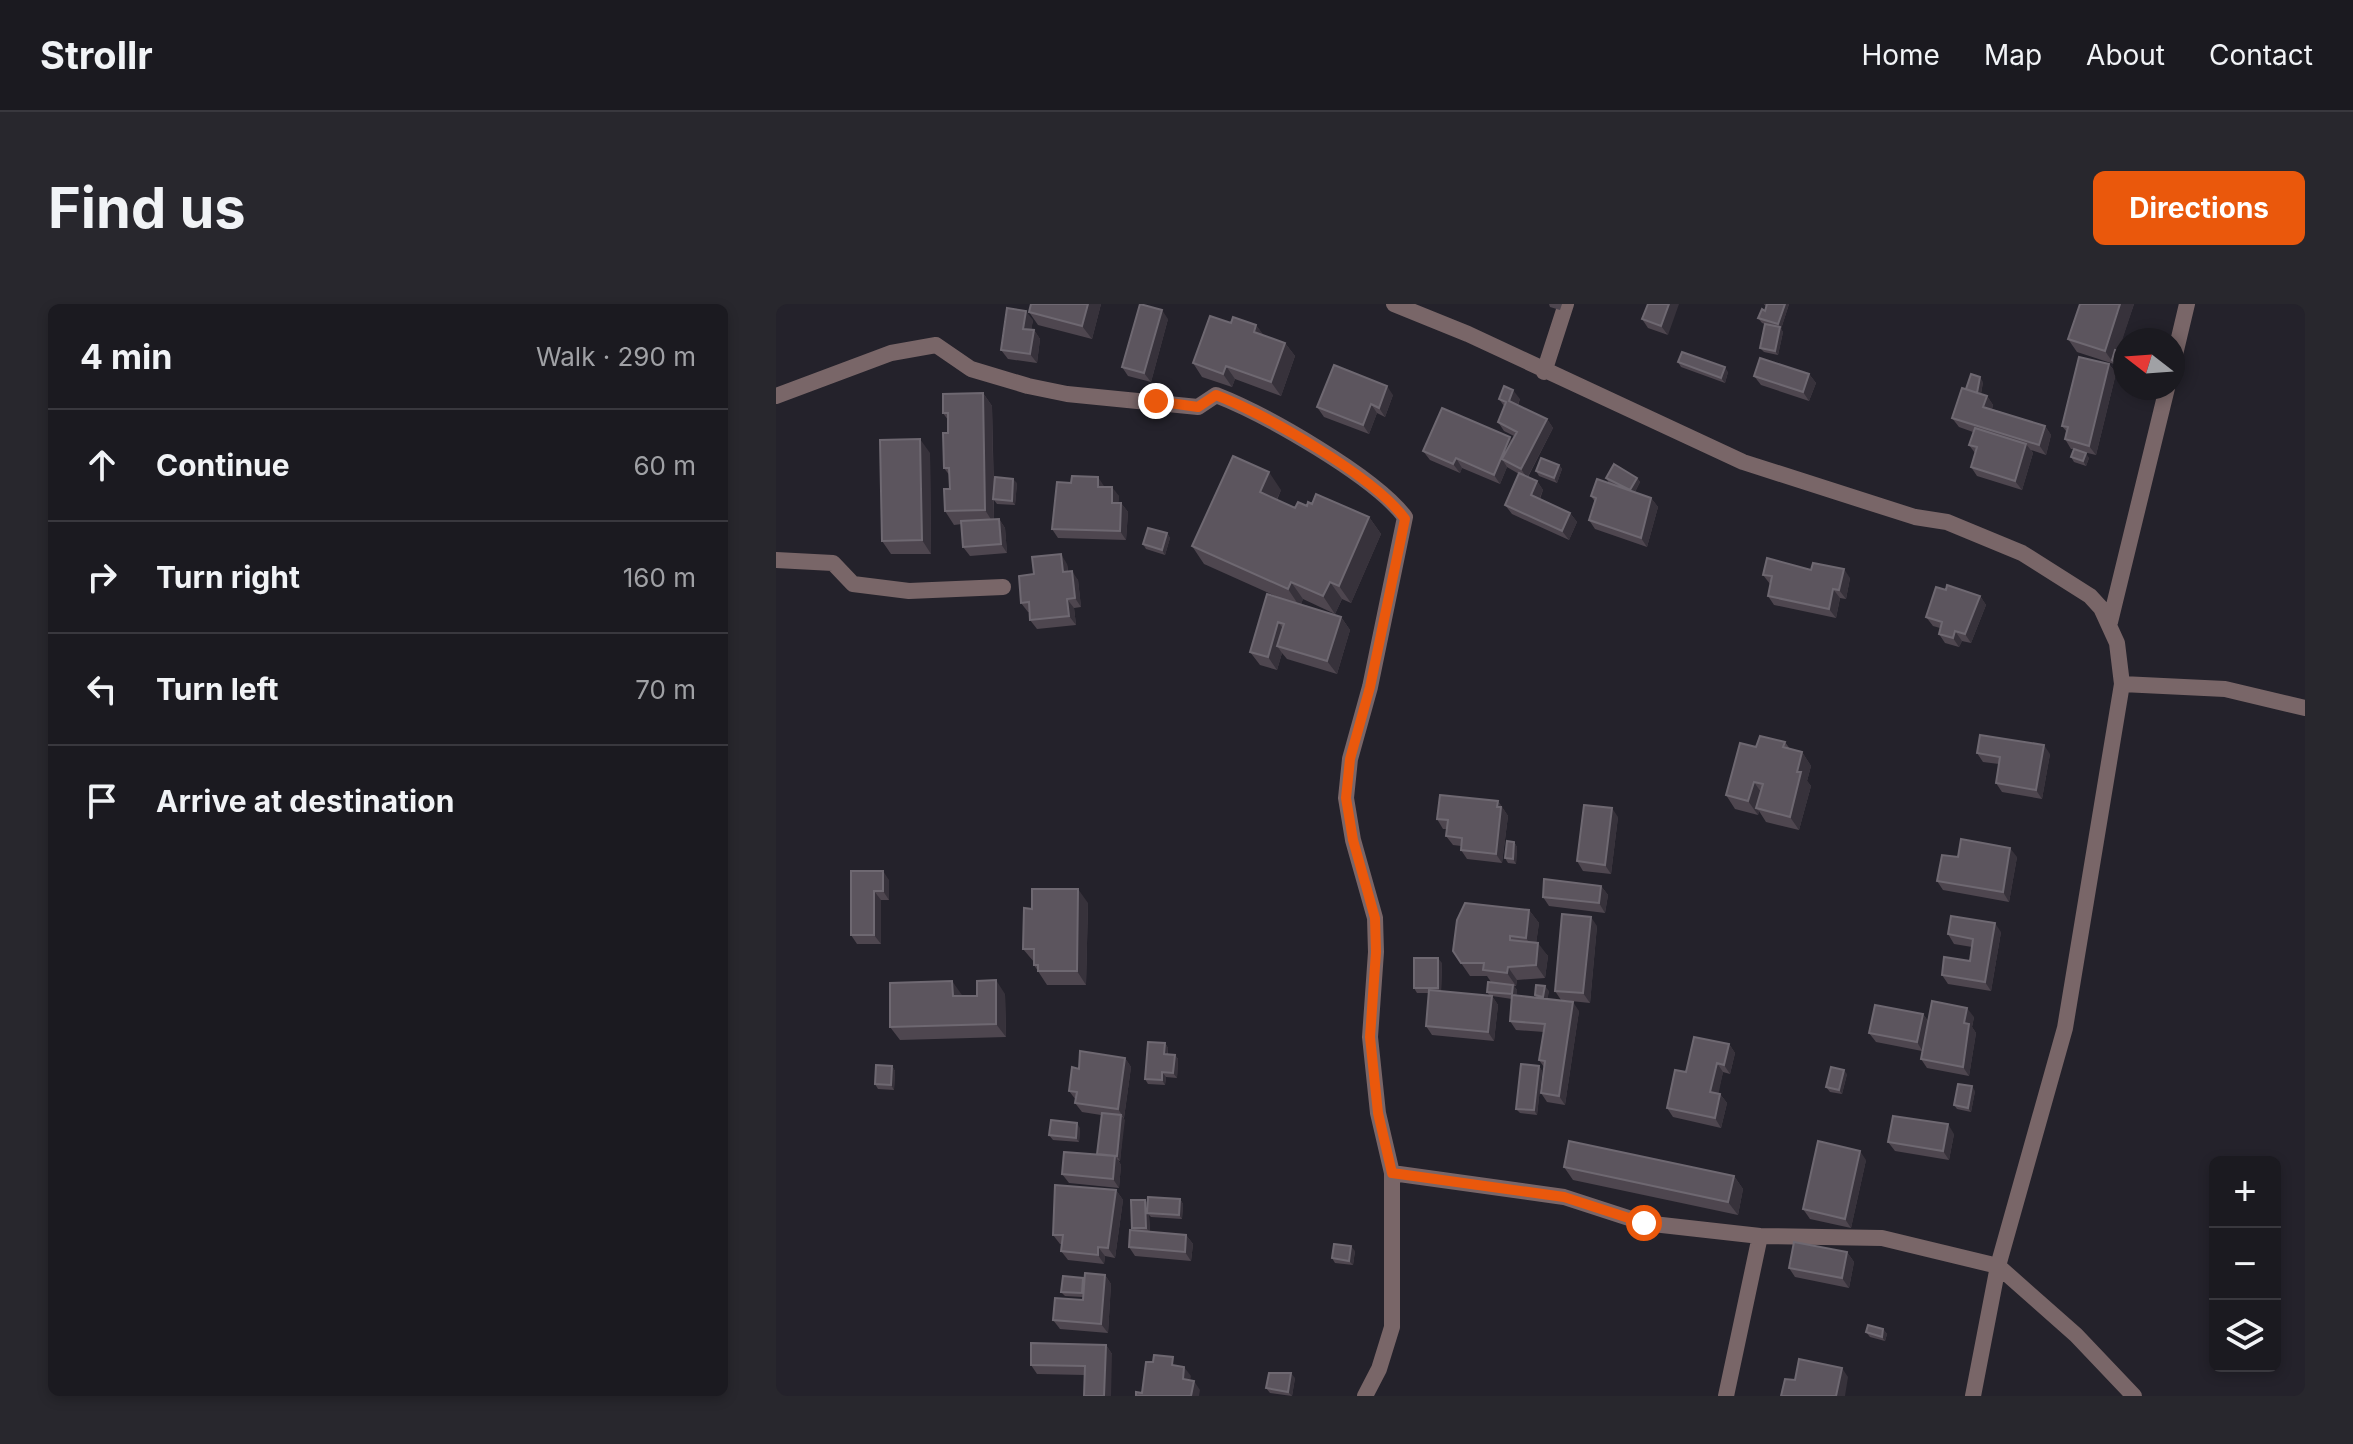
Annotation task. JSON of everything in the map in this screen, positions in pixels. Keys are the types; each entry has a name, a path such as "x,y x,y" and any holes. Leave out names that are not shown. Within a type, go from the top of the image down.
{"street":[{"path":"1394,304 1468,334 1743,462 1915,517 1947,522 2022,553 2090,596 2110,622 2121,664 2122,684 2065,1028 1998,1266 1973,1396"},
{"path":"1544,372 1566,304"},
{"path":"2181,328 2187,304"},
{"path":"776,396 891,353 936,345 971,369 1067,394 1198,407 1216,395 1271,420 1374,487 1401,512 1405,529 1350,759 1346,798 1353,840 1375,918 1376,952 1370,1037 1378,1113 1392,1173 1392,1327 1379,1369 1365,1396"},
{"path":"2110,622 2164,400"},
{"path":"776,560 833,563 853,584 909,591 1003,587"},
{"path":"2122,684 2225,689 2271,697 2305,708"},
{"path":"1392,1173 1564,1197 1644,1223 1760,1236 1882,1238 1998,1266 2076,1335 2134,1396"},
{"path":"1726,1396 1760,1236"}],"building":[{"path":"1031,304 1088,304 1082,326 1029,312"},
{"path":"1140,304 1162,310 1144,373 1122,367"},
{"path":"1648,304 1669,304 1661,326 1642,319"},
{"path":"1767,304 1785,304 1778,324 1758,318"},
{"path":"2080,304 2120,304 2105,351 2068,339"},
{"path":"1007,308 1026,311 1023,329 1034,330 1030,354 1001,350"},
{"path":"1210,316 1231,323 1233,317 1256,325 1254,332 1285,343 1271,382 1226,366 1223,374 1193,363"},
{"path":"1765,324 1780,327 1775,351 1760,348"},
{"path":"1682,352 1725,367 1721,378 1678,362"},
{"path":"2079,357 2109,364 2089,446 2065,439 2068,427 2062,426"},
{"path":"1760,358 1809,374 1803,392 1754,376"},
{"path":"1334,365 1387,386 1379,408 1371,404 1363,425 1317,407"},
{"path":"1971,374 1980,377 1977,393 1966,389"},
{"path":"1504,386 1513,390 1509,401 1547,419 1521,469 1502,459 1517,432 1498,422 1506,402 1499,399"},
{"path":"1962,388 1987,396 1983,407 2045,426 2039,445 1952,418"},
{"path":"983,393 985,510 945,511 944,489 950,489 949,468 944,468 943,433 948,433 948,413 943,413 943,394"},
{"path":"1442,408 1510,437 1494,475 1456,458 1453,464 1423,451"},
{"path":"1975,428 2026,444 2015,481 1971,467 1977,447 1969,445"},
{"path":"920,439 922,540 882,541 880,440"},
{"path":"2074,449 2086,453 2083,461 2071,457"},
{"path":"1233,456 1269,472 1260,492 1295,508 1298,502 1307,506 1308,502 1312,504 1316,494 1369,517 1339,586 1330,582 1323,596 1291,582 1288,589 1192,546"},
{"path":"1541,458 1559,465 1554,478 1536,471"},
{"path":"1614,464 1637,478 1630,490 1606,478"},
{"path":"1519,473 1537,481 1531,495 1570,513 1562,531 1505,505"},
{"path":"1072,476 1098,477 1098,487 1112,487 1112,503 1121,503 1120,531 1052,529 1057,482 1071,483"},
{"path":"995,477 1013,479 1012,501 993,499"},
{"path":"1597,479 1651,498 1641,538 1589,520 1596,498 1591,496"},
{"path":"999,519 1001,544 963,547 961,521"},
{"path":"1148,528 1167,533 1162,550 1143,544"},
{"path":"1061,554 1063,572 1072,571 1075,598 1067,599 1069,616 1030,620 1029,602 1021,603 1019,576 1034,574 1032,557"},
{"path":"1767,558 1811,570 1813,563 1844,569 1839,590 1833,589 1829,609 1768,596 1772,576 1763,575"},
{"path":"1947,585 1980,596 1965,634 1955,631 1953,638 1939,634 1942,622 1926,617 1936,587 1946,590"},
{"path":"1267,594 1341,617 1327,661 1277,646 1284,624 1278,622 1268,657 1250,652"},
{"path":"1980,735 2044,745 2036,790 1996,783 2000,757 1977,753"},
{"path":"1760,736 1785,742 1783,747 1802,752 1797,772 1801,772 1790,817 1756,808 1763,784 1754,782 1748,801 1726,795 1740,743 1756,747"},
{"path":"1440,795 1498,801 1497,807 1501,807 1496,854 1461,850 1462,838 1446,836 1448,820 1437,819"},
{"path":"1584,805 1612,808 1605,865 1577,861"},
{"path":"1961,839 2010,848 2003,892 1937,881 1942,855 1958,857"},
{"path":"1507,841 1514,842 1513,859 1505,858"},
{"path":"851,871 883,871 883,891 874,891 874,935 851,935"},
{"path":"1544,879 1601,886 1599,903 1543,897"},
{"path":"1032,889 1078,889 1077,971 1038,971 1038,965 1034,965 1034,949 1023,949 1024,908 1032,909"},
{"path":"1465,903 1529,910 1526,938 1510,936 1510,940 1538,943 1536,965 1508,967 1507,973 1483,970 1484,963 1461,963 1453,951 1457,920"},
{"path":"1562,914 1591,917 1583,993 1555,991"},
{"path":"1951,916 1995,923 1985,982 1942,975 1944,957 1970,961 1973,939 1948,934"},
{"path":"1414,958 1438,958 1438,988 1414,988"},
{"path":"996,980 996,1024 890,1027 890,983 952,981 953,996 977,996 977,981"},
{"path":"1488,982 1513,985 1512,994 1487,992"},
{"path":"1536,985 1545,986 1543,997 1535,995"},
{"path":"1429,990 1492,996 1488,1032 1426,1026"},
{"path":"1512,995 1573,1002 1559,1096 1541,1093 1545,1061 1539,1060 1545,1024 1510,1021"},
{"path":"1932,1001 1967,1008 1964,1023 1969,1024 1963,1067 1921,1059"},
{"path":"1875,1005 1923,1014 1917,1042 1869,1033"},
{"path":"1694,1037 1729,1044 1724,1065 1717,1063 1710,1092 1720,1094 1715,1118 1667,1108 1675,1070 1686,1072"},
{"path":"1148,1042 1165,1043 1164,1054 1175,1055 1173,1073 1162,1072 1162,1080 1145,1079"},
{"path":"1080,1051 1125,1058 1118,1109 1075,1103 1077,1092 1069,1091 1072,1067 1079,1069"},
{"path":"1521,1064 1539,1066 1534,1110 1516,1109"},
{"path":"876,1065 892,1066 891,1085 875,1084"},
{"path":"1831,1067 1844,1070 1839,1090 1826,1087"},
{"path":"1958,1084 1972,1086 1968,1108 1954,1105"},
{"path":"1102,1113 1121,1115 1117,1156 1097,1154"},
{"path":"1893,1116 1948,1124 1943,1151 1888,1142"},
{"path":"1051,1120 1077,1123 1076,1138 1049,1135"},
{"path":"1569,1141 1734,1176 1728,1202 1564,1167"},
{"path":"1818,1141 1860,1151 1845,1219 1803,1209"},
{"path":"1064,1152 1115,1156 1113,1179 1062,1174"},
{"path":"1055,1185 1116,1190 1108,1248 1098,1247 1098,1255 1061,1251 1063,1235 1053,1235"},
{"path":"1148,1197 1180,1199 1179,1215 1147,1213"},
{"path":"1131,1200 1145,1200 1146,1228 1132,1228"},
{"path":"1130,1230 1186,1235 1185,1252 1129,1247"},
{"path":"1794,1242 1847,1252 1842,1278 1789,1268"},
{"path":"1334,1244 1351,1246 1349,1261 1332,1258"},
{"path":"1085,1273 1105,1275 1101,1324 1053,1320 1055,1298 1083,1300"},
{"path":"1063,1276 1083,1278 1082,1293 1061,1292"},
{"path":"1868,1325 1883,1329 1882,1337 1866,1332"},
{"path":"1031,1343 1106,1345 1104,1396 1084,1396 1085,1366 1031,1365"},
{"path":"1154,1355 1173,1357 1172,1365 1184,1367 1183,1379 1194,1381 1191,1396 1136,1396 1136,1392 1142,1393 1146,1362 1153,1362"},
{"path":"1799,1359 1842,1368 1836,1396 1781,1396 1785,1379 1795,1380"},
{"path":"1269,1373 1291,1373 1288,1392 1266,1388"}],"route":[{"path":"1156,401 1198,407 1216,395 1243,406 1271,420 1374,487 1405,519 1370,687 1350,759 1346,798 1353,840 1375,918 1376,952 1370,1037 1378,1113 1392,1173 1564,1197 1644,1223"}]}
